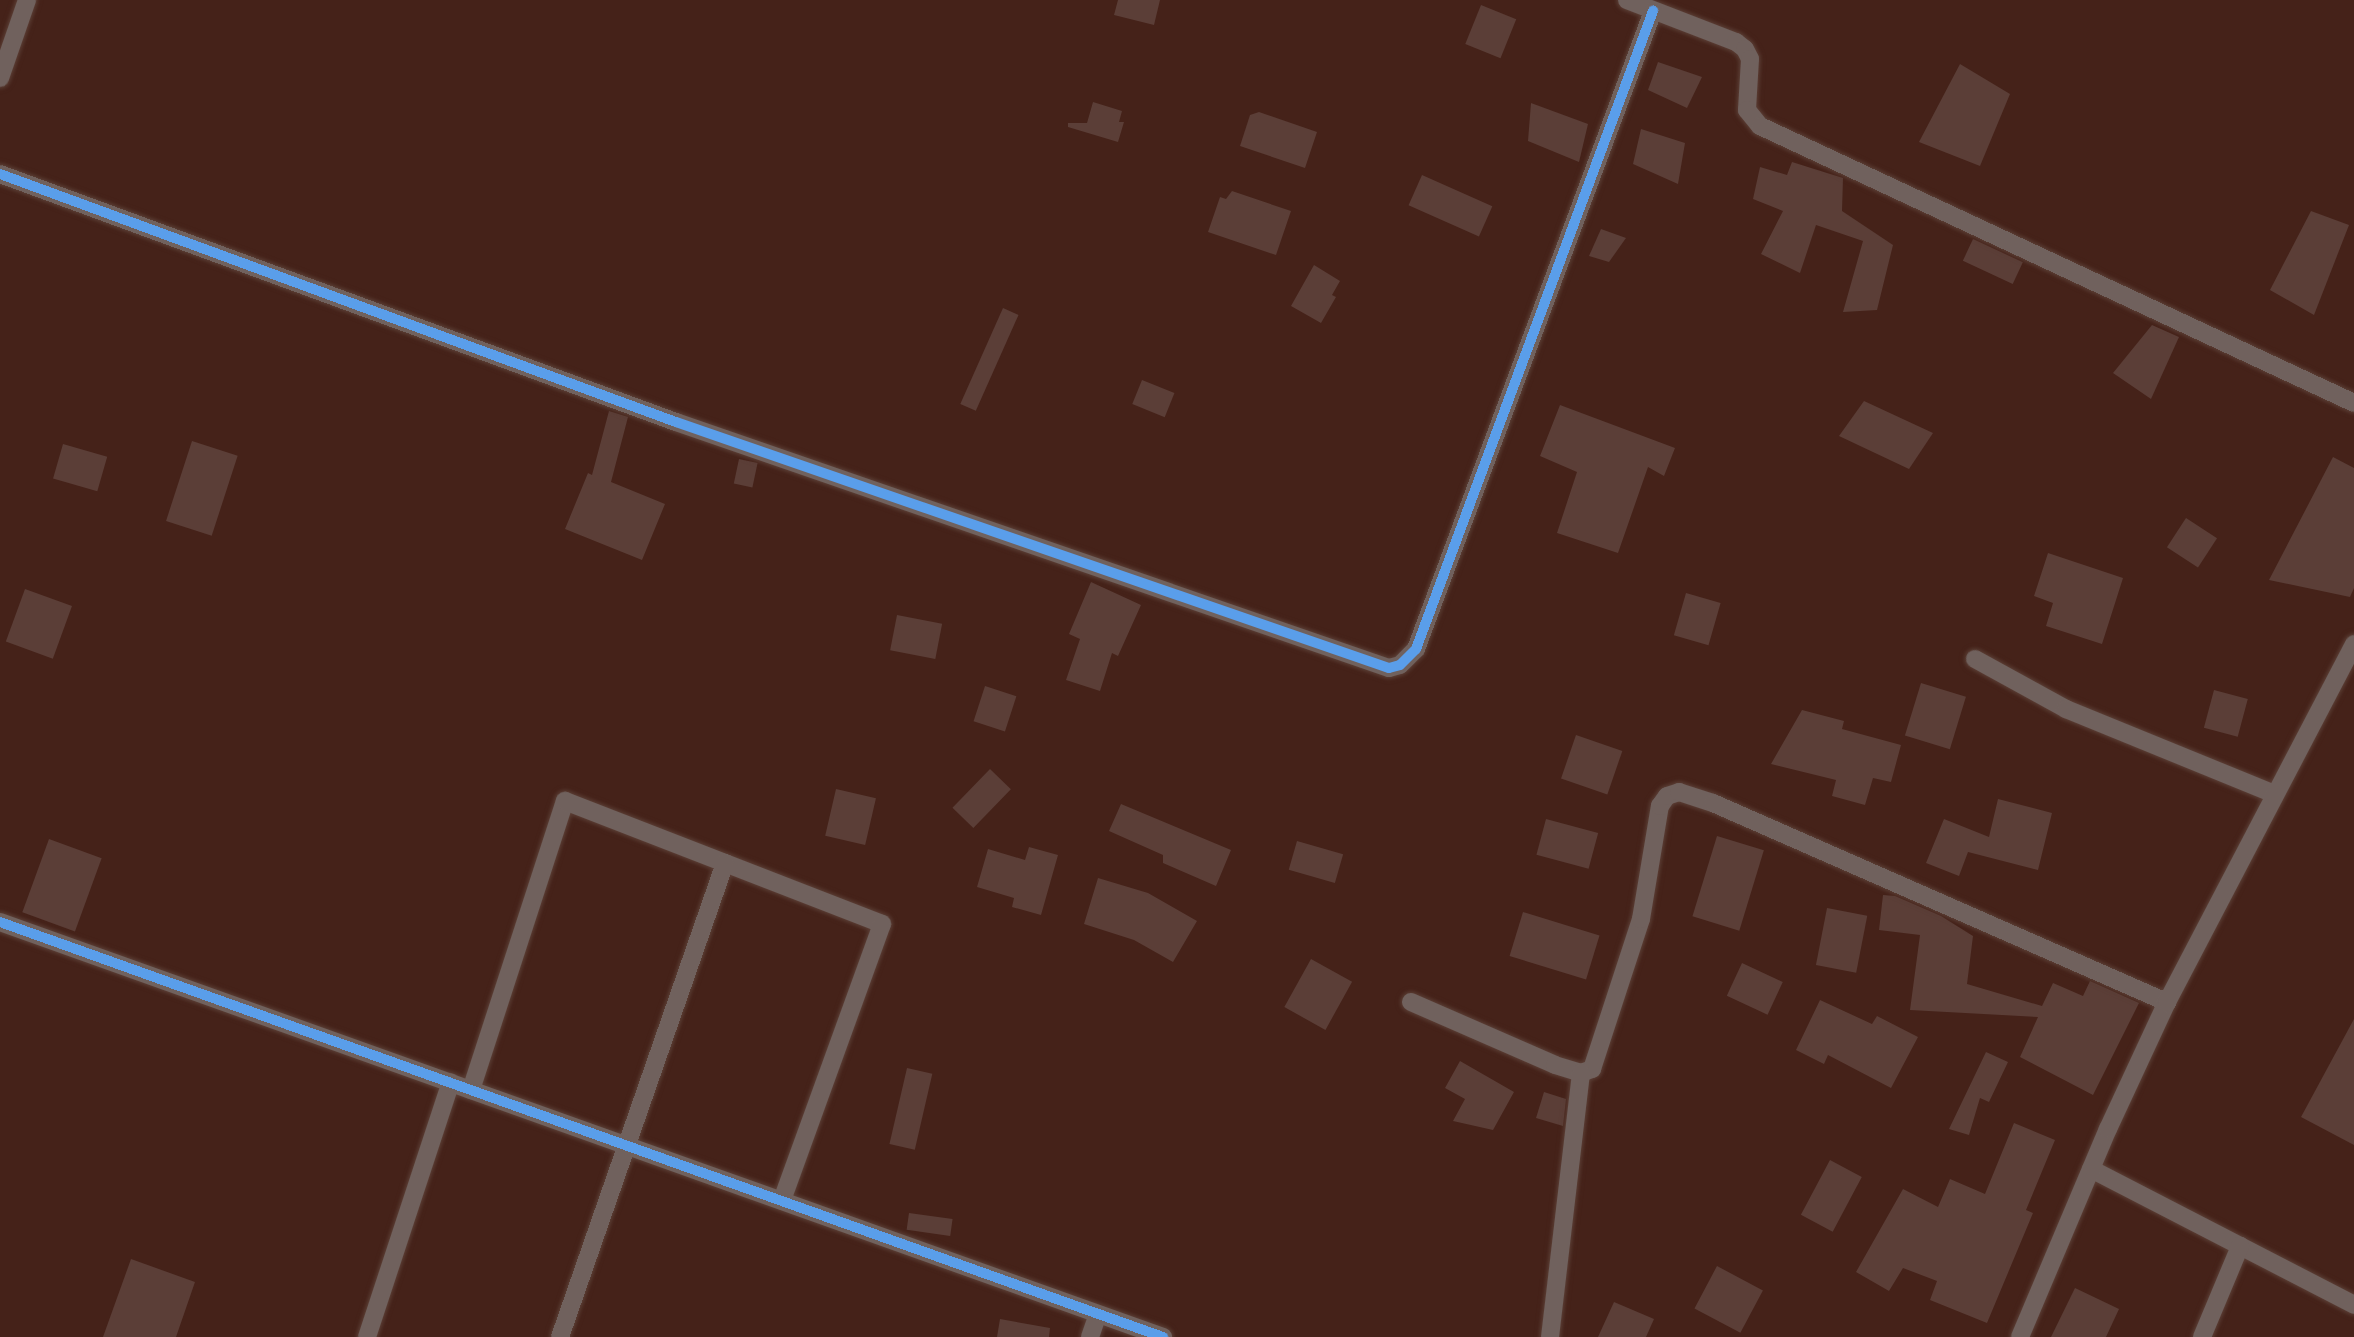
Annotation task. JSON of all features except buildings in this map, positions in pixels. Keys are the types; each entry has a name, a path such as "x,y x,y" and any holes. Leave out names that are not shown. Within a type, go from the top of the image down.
{"street":[{"path":"0,78 27,0"},
{"path":"1627,0 1736,42 1745,49 1750,59 1747,110 1760,126 2354,403"},
{"path":"0,174 676,422 1389,668 1400,665 1416,649 1653,11"},
{"path":"2020,1337 2091,1169 2167,1002 2354,644"},
{"path":"1975,659 2066,709 2274,794"},
{"path":"1411,1002 1509,1048 1581,1073 1592,1069 1641,919 1660,806 1667,796 1679,792 1713,803 2167,1002"},
{"path":"471,1090 565,801 882,924 782,1201"},
{"path":"560,1337 725,863"},
{"path":"0,922 1163,1337"},
{"path":"1550,1337 1581,1073"},
{"path":"367,1337 451,1082"},
{"path":"2091,1169 2354,1305"},
{"path":"2202,1337 2240,1246"},
{"path":"1090,1337 1098,1314"}],"cycle path":[{"path":"0,174 676,422 1389,668 1400,665 1416,649 1653,11"},
{"path":"0,922 1163,1337"}]}
